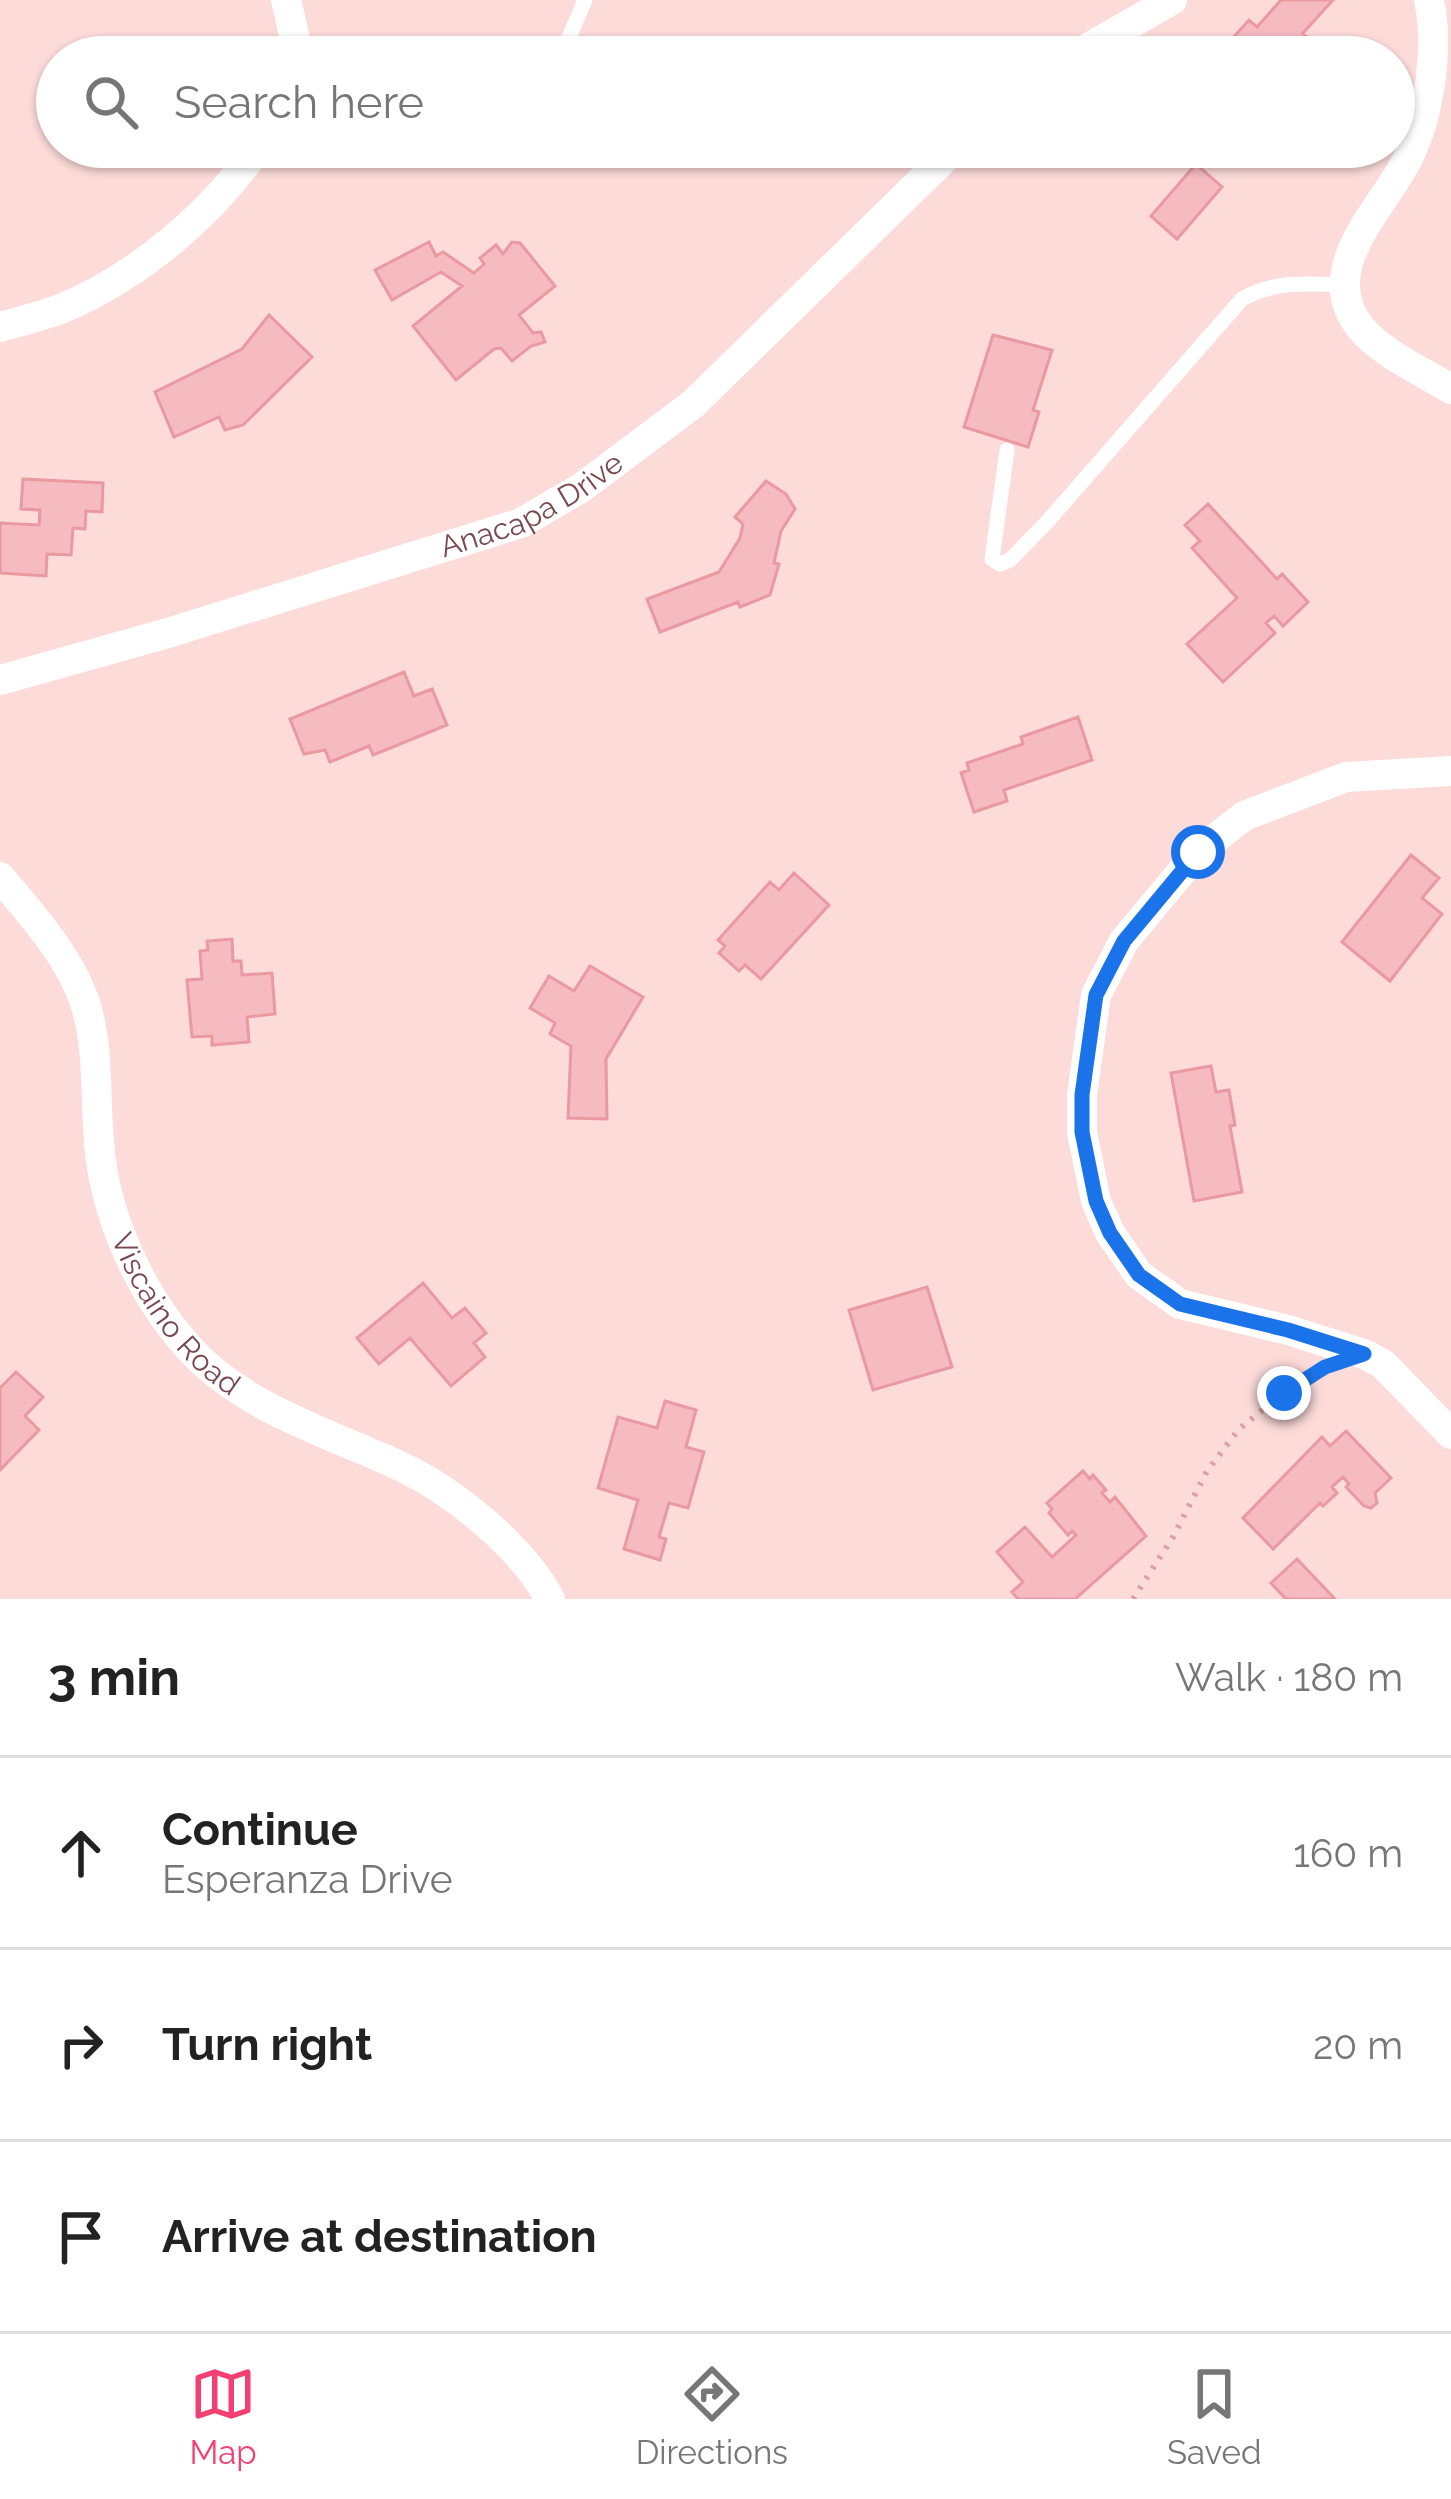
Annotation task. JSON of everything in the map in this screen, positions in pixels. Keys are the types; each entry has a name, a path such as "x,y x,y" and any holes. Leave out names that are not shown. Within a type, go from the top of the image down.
{"street":[{"path":"286,0 294,36"},
{"path":"1109,36 1172,0"},
{"path":"1415,138 1430,69 1430,0"},
{"path":"0,327 63,308 128,274 189,224 244,168"},
{"name":"Anacapa Drive","path":"0,680 521,523 581,488 693,404 935,168"},
{"path":"1401,168 1351,251 1346,285 1359,326 1383,348 1451,389"},
{"path":"1451,770 1346,777 1244,815 1198,852 1124,941 1096,995 1082,1095 1088,1166 1110,1233 1139,1275 1180,1304 1364,1354 1383,1364 1451,1433"},
{"name":"Viscaino Road","path":"0,878 32,914 86,1006 106,1188 152,1300 191,1350 232,1384 281,1414 408,1470 479,1519 514,1549 550,1599"}],"lane":[{"path":"570,36 585,0"},
{"path":"1006,450 992,543 992,559 1000,564 1010,560 1047,521 1242,298 1261,288 1285,284 1346,285"}],"path":[{"path":"1133,1599 1207,1471 1240,1429 1325,1367 1364,1354"}],"shaded area":[{"path":"0,0 1451,0 1451,1599 0,1599"}],"building":[{"path":"1281,0 1333,0 1303,33 1306,36 1235,36 1249,20 1257,27"},
{"path":"1193,168 1201,168 1222,187 1177,239 1151,216"},
{"path":"429,242 436,256 443,252 474,273 484,264 480,258 496,245 503,254 512,242 520,243 555,286 519,315 533,333 541,332 545,342 512,361 501,348 494,349 456,380 413,326 462,286 441,272 392,300 375,270"},
{"path":"269,315 312,357 243,425 225,430 219,417 174,437 155,392 242,349"},
{"path":"993,335 1052,350 1033,410 1039,412 1028,447 964,427"},
{"path":"23,479 103,483 102,512 86,511 85,529 73,528 71,555 47,554 46,576 0,573 0,523 39,525 40,510 21,509"},
{"path":"766,481 786,494 795,509 781,531 774,563 779,564 770,595 660,632 647,599 719,572 740,538 743,524 735,517"},
{"path":"1208,504 1277,579 1282,574 1308,602 1283,626 1274,616 1266,623 1275,633 1223,682 1187,644 1237,598 1192,548 1200,541 1185,525"},
{"path":"404,672 414,696 432,689 447,725 373,755 369,746 330,762 325,750 304,754 290,719"},
{"path":"1078,717 1092,760 1004,790 1007,801 974,812 961,773 969,770 967,763 1023,744 1021,737"},
{"path":"1411,855 1439,878 1422,898 1442,914 1390,981 1342,942"},
{"path":"794,873 829,905 761,979 745,965 739,971 719,953 725,946 718,940 770,882 779,890"},
{"path":"232,939 233,961 241,961 242,975 272,973 275,1014 247,1017 249,1042 212,1045 212,1036 192,1037 187,980 202,979 200,951 208,950 207,941"},
{"path":"590,966 643,997 606,1059 607,1119 568,1118 571,1046 550,1034 555,1023 530,1008 549,976 574,991"},
{"path":"1211,1066 1216,1092 1229,1090 1242,1192 1194,1201 1171,1073"},
{"path":"423,1283 452,1318 465,1308 486,1333 474,1343 485,1357 451,1386 410,1338 379,1364 357,1338"},
{"path":"927,1287 952,1367 873,1390 849,1310"},
{"path":"16,1372 43,1397 25,1416 39,1430 0,1470 0,1388"},
{"path":"665,1401 696,1410 686,1447 704,1452 688,1508 669,1503 659,1537 666,1539 660,1560 624,1549 638,1500 598,1488 618,1417 657,1428"},
{"path":"1346,1431 1391,1478 1375,1493 1377,1503 1364,1506 1343,1477 1332,1487 1337,1493 1323,1506 1320,1503 1273,1549 1243,1518 1322,1437 1330,1446"},
{"path":"1083,1471 1090,1479 1093,1475 1110,1502 1115,1497 1146,1536 1075,1599 1018,1599 1012,1592 1023,1582 997,1552 1025,1527 1052,1557 1076,1535 1072,1531 1068,1535 1049,1513 1052,1509 1047,1503"},
{"path":"1297,1559 1335,1599 1286,1599 1271,1583"}],"route":[{"path":"1198,852 1124,941 1096,995 1082,1095 1082,1132 1096,1201 1110,1233 1139,1275 1180,1304 1364,1354 1325,1367 1284,1393"}]}
